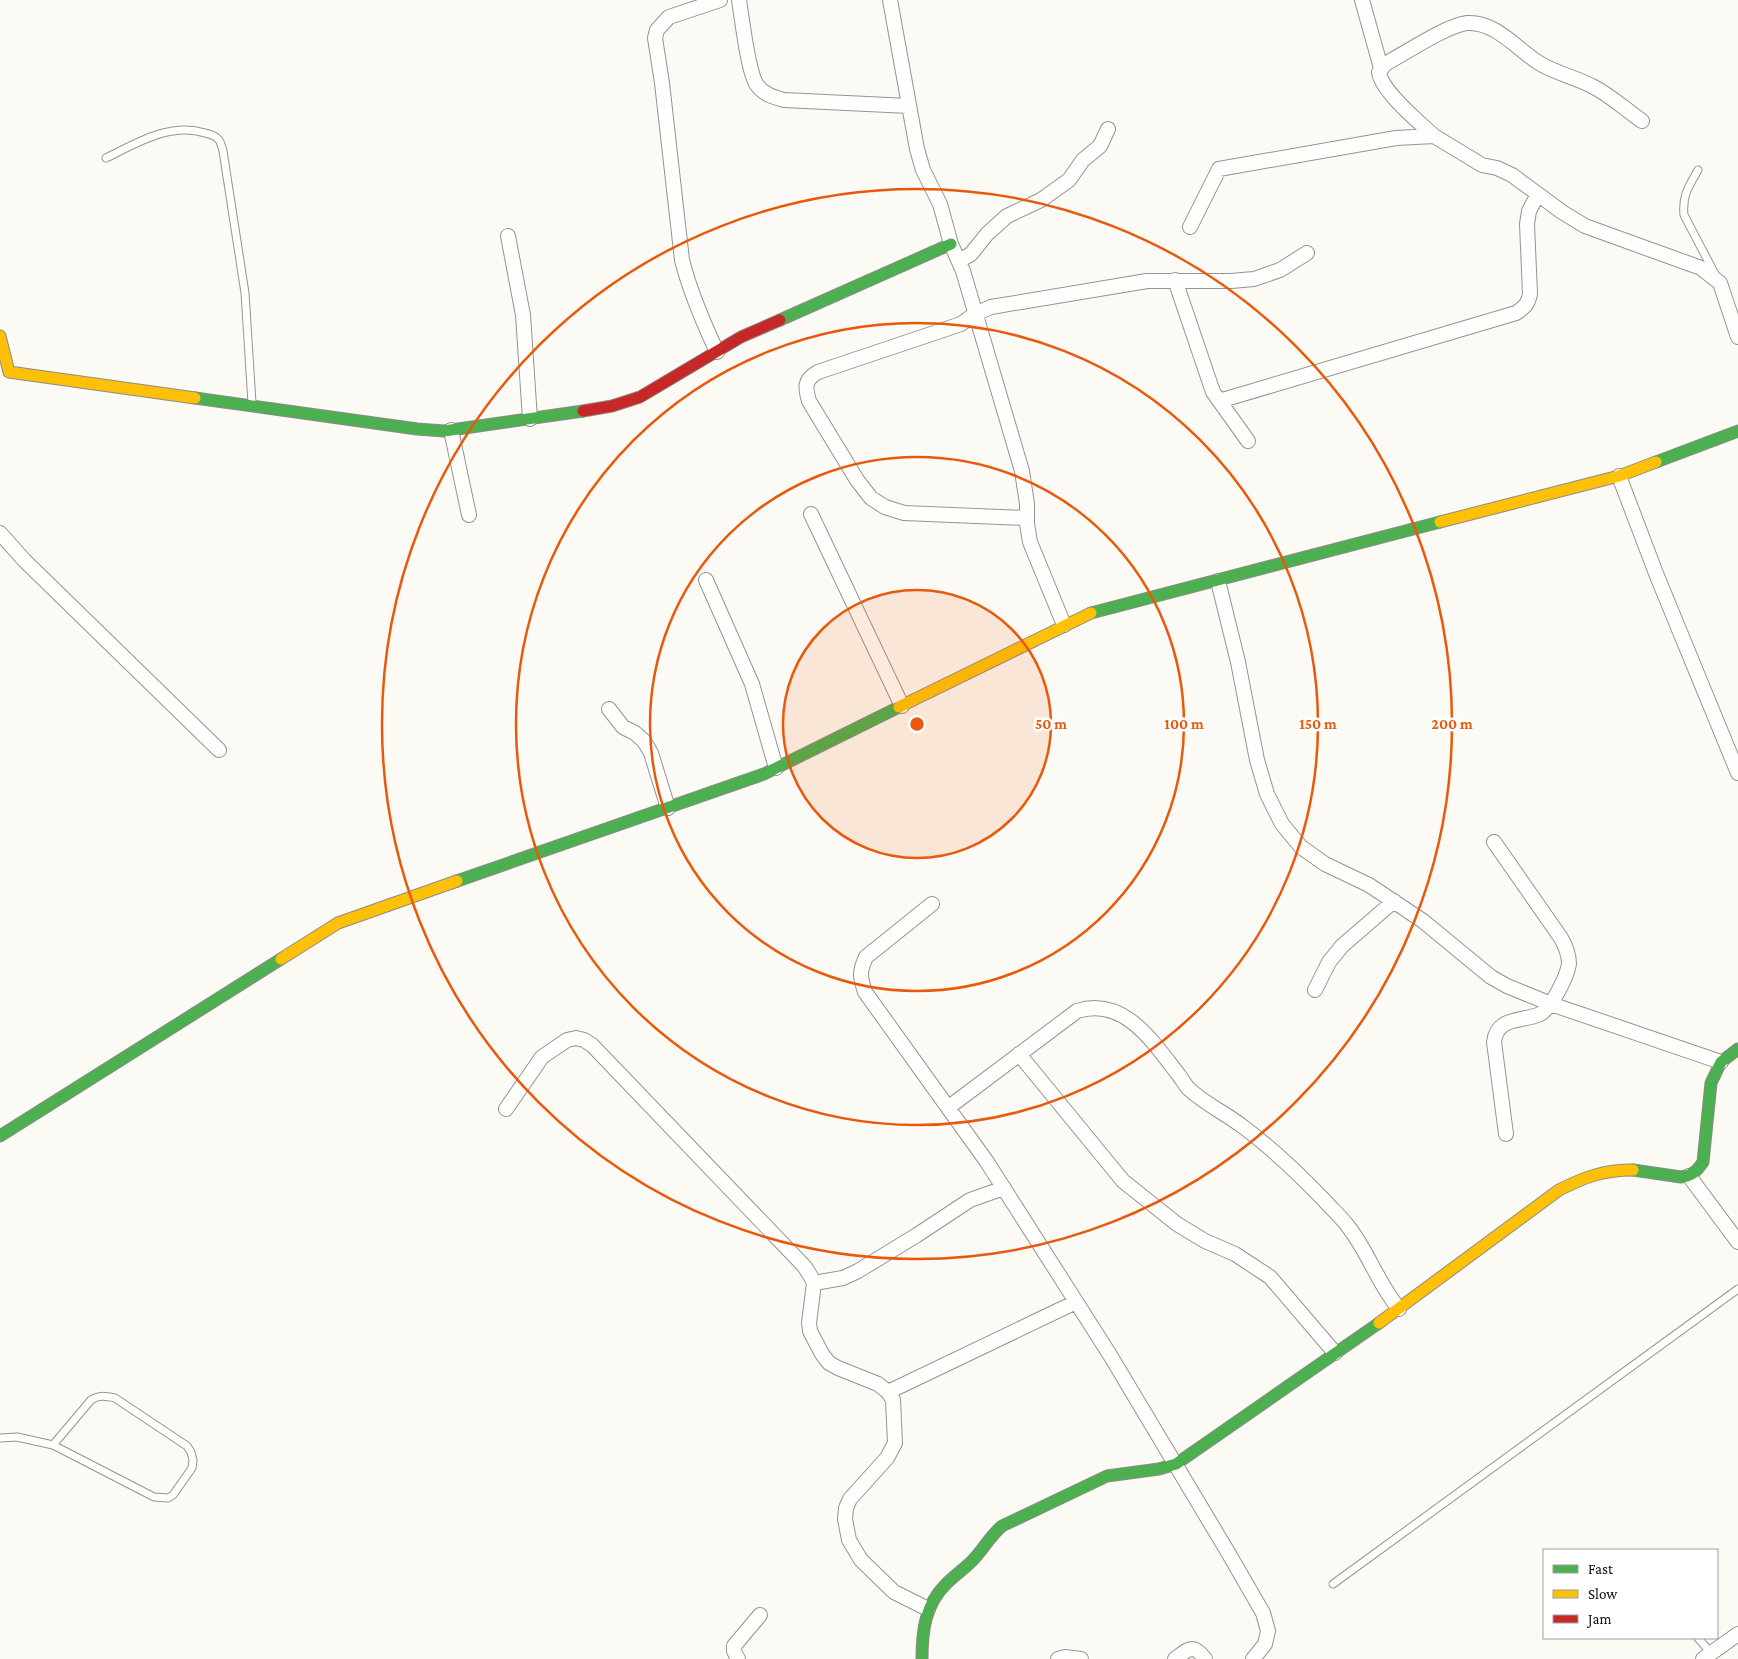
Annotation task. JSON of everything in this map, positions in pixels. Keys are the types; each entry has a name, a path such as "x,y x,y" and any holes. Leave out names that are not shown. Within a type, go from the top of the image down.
{"street":[{"path":"717,352 696,306 682,260 662,83 655,38 657,30 670,17 720,0"},
{"path":"739,0 752,73 757,85 767,95 784,100 909,106"},
{"path":"890,0 921,163 940,204 959,261 1022,471 1030,542 1064,625"},
{"path":"1362,0 1381,68 1379,76 1391,95 1434,136 1482,165 1497,168 1512,175 1562,212 1585,226 1701,268 1720,283 1738,337"},
{"path":"1381,68 1456,26 1468,23 1481,25 1494,30 1540,64 1591,86 1608,96 1642,121"},
{"path":"959,261 971,254 987,234 1007,216 1041,200 1069,180 1083,160 1100,146 1108,129"},
{"path":"1190,227 1219,169 1396,138 1434,136"},
{"path":"1219,401 1516,313 1524,308 1529,302 1530,294 1527,224 1530,211 1538,194"},
{"path":"508,236 522,315 530,419"},
{"path":"0,336 4,373 418,429 451,430 612,406 640,397 741,338 952,244"},
{"path":"1027,518 904,513 885,508 870,498 857,480 809,401 806,391 807,382 811,376 818,372 961,324 975,314 991,307 1147,281 1230,281 1254,279 1280,270 1307,253"},
{"path":"1175,280 1213,392 1248,441"},
{"path":"451,430 470,515"},
{"path":"0,1136 338,923 668,808 776,768 1064,625 1094,612 1619,476 1738,431"},
{"path":"1619,476 1656,576 1738,774"},
{"path":"811,514 902,706"},
{"path":"0,533 24,560 219,750"},
{"path":"706,580 752,684 776,768"},
{"path":"1218,581 1238,662 1257,760 1267,794 1282,824 1301,848 1325,864 1369,885 1394,901 1423,921 1491,977 1523,994 1721,1062"},
{"path":"609,709 623,727 635,733 644,741 651,753 668,808"},
{"path":"1494,842 1561,938 1566,947 1569,962 1567,973 1551,1004 1540,1014 1508,1022 1500,1026 1495,1034 1494,1042 1506,1134"},
{"path":"1315,990 1330,962 1342,946 1394,901"},
{"path":"932,904 866,957 861,969 860,978 865,992 1004,1188 1176,1464 1263,1613 1268,1630 1265,1644 1253,1659"},
{"path":"948,1107 1077,1011 1089,1007 1105,1008 1121,1014 1138,1026 1149,1037 1187,1087 1269,1145 1347,1225 1363,1249 1383,1287 1399,1309"},
{"path":"506,1109 542,1057 567,1040 576,1038 584,1040 592,1045 804,1266 814,1283 809,1322 814,1340 822,1354 830,1363 838,1368 878,1384 888,1392 893,1400 896,1433 893,1450 850,1499 846,1508 845,1519 849,1540 861,1560 894,1592 928,1609"},
{"path":"922,1659 922,1632 928,1609 938,1592 973,1559 991,1533 1002,1526 1107,1476 1119,1472 1158,1470 1176,1464 1399,1309 1559,1190 1585,1177 1615,1170 1641,1170 1681,1177 1690,1176 1697,1171 1703,1162 1711,1083 1721,1062 1738,1049"},
{"path":"1019,1054 1123,1181 1177,1224 1204,1241 1235,1254 1270,1277 1335,1353"},
{"path":"1690,1176 1738,1242"},
{"path":"814,1283 843,1278 858,1271 917,1236 970,1200 1004,1188"},
{"path":"888,1392 1076,1302"},
{"path":"738,1659 734,1651 736,1642 760,1614"},
{"path":"1707,1656 1738,1634"},
{"path":"1175,1659 1188,1650 1193,1649 1198,1650 1205,1659"},
{"path":"1058,1659 1065,1657 1081,1659"}],"lane":[{"path":"106,158 163,132 179,130 200,131 219,139 223,151 244,293 252,406"},
{"path":"1698,170 1684,195 1682,205 1684,215 1720,283"},
{"path":"1334,1584 1738,1289"},
{"path":"0,1438 17,1437 53,1444 161,1499 174,1495 192,1468 192,1460 187,1446 115,1398 106,1396 97,1396 91,1400 53,1444"},
{"path":"1698,1639 1707,1656"}],"traffic: fast":[{"path":"780,320 951,244"},
{"path":"195,398 417,429 444,431 583,411"},
{"path":"1656,462 1738,431"},
{"path":"1091,613 1440,522"},
{"path":"457,881 764,774 899,707"},
{"path":"0,1136 281,959"},
{"path":"1633,1170 1681,1177 1691,1174 1699,1168 1703,1162 1711,1083 1721,1062 1738,1049"},
{"path":"922,1659 924,1629 933,1601 946,1584 972,1561 1002,1526 1107,1476 1159,1469 1176,1464 1379,1323"}],"traffic: slow":[{"path":"0,336 9,372 195,398"},
{"path":"1440,522 1619,476 1656,462"},
{"path":"899,707 1091,613"},
{"path":"281,959 338,923 457,881"},
{"path":"1379,1323 1559,1190 1594,1175 1612,1171 1633,1170"}],"traffic: jam":[{"path":"583,411 612,406 640,397 741,337 780,320"}]}
